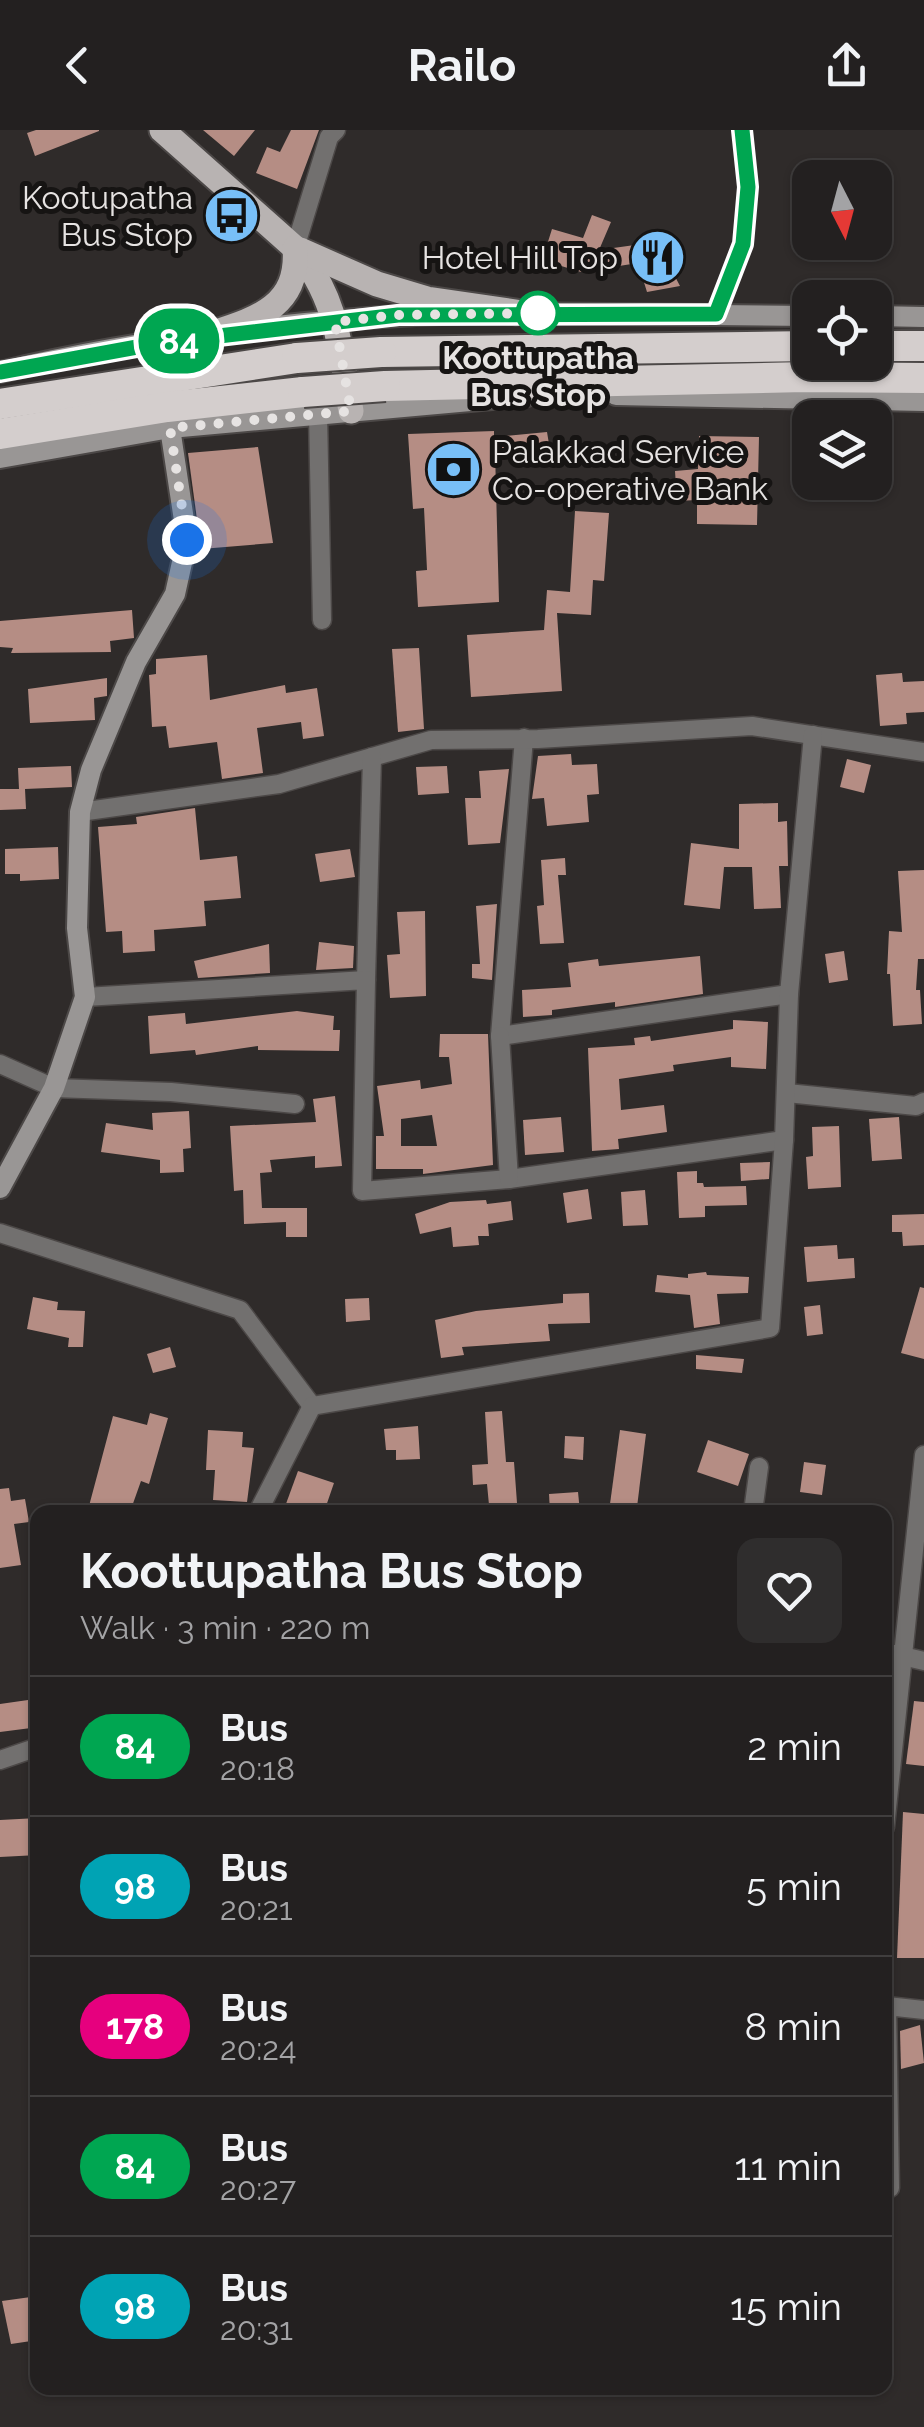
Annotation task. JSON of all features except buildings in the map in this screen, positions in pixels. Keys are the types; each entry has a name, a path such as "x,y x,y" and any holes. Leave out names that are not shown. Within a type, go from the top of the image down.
{"highway":[{"path":"0,404 297,358 381,352 792,346"},
{"path":"892,346 924,346"},
{"path":"0,434 167,407 310,403 385,386 806,376 924,378"}],"main road":[{"path":"162,130 296,248 314,269 328,296 335,322 351,411"},
{"path":"296,248 378,284 428,299 516,312"},
{"path":"198,338 249,321 283,298 294,283 296,248"}],"street":[{"path":"296,248 330,137 336,130"},
{"path":"0,372 198,338 398,315 516,312 792,316"},
{"path":"892,316 924,317"},
{"path":"0,458 310,403 351,411 526,396 924,401"},
{"path":"310,403 322,620"},
{"path":"0,1188 54,1088 85,997 78,928 80,812 92,770 136,662 175,594 187,540 170,428"},
{"path":"80,812 279,784 431,740 752,726 924,752"},
{"path":"312,1406 770,1328 787,1093 789,994 812,735"},
{"path":"508,1179 500,1036 524,738"},
{"path":"372,757 362,1191 508,1179 784,1140"},
{"path":"85,997 366,980"},
{"path":"500,1036 789,994"},
{"path":"0,1064 54,1088 170,1092 295,1104"},
{"path":"787,1093 916,1106 924,1102"},
{"path":"0,1233 240,1310 312,1406"},
{"path":"262,1505 312,1406"},
{"path":"892,1692 894,1654 924,1455"},
{"path":"753,1505 759,1467"},
{"path":"894,1654 924,1661"},
{"path":"0,1760 30,1750"},
{"path":"892,2007 924,2010"}],"lane":[{"path":"716,314 743,244 748,187 742,130"}],"bus line":[{"name":"84","path":"0,372 159,343 398,315 716,314 743,244 748,187 742,130"}],"place":[{"name":"Kootupatha Bus Stop","path":"232,216"},
{"name":"Hotel Hill Top","path":"657,258"},
{"name":"Koottupatha Bus Stop","path":"538,313"},
{"name":"Palakkad Service Co-operative Bank","path":"453,470"}],"route":[{"path":"187,540 170,428 351,411 335,322 398,315 556,313 538,313"}]}
